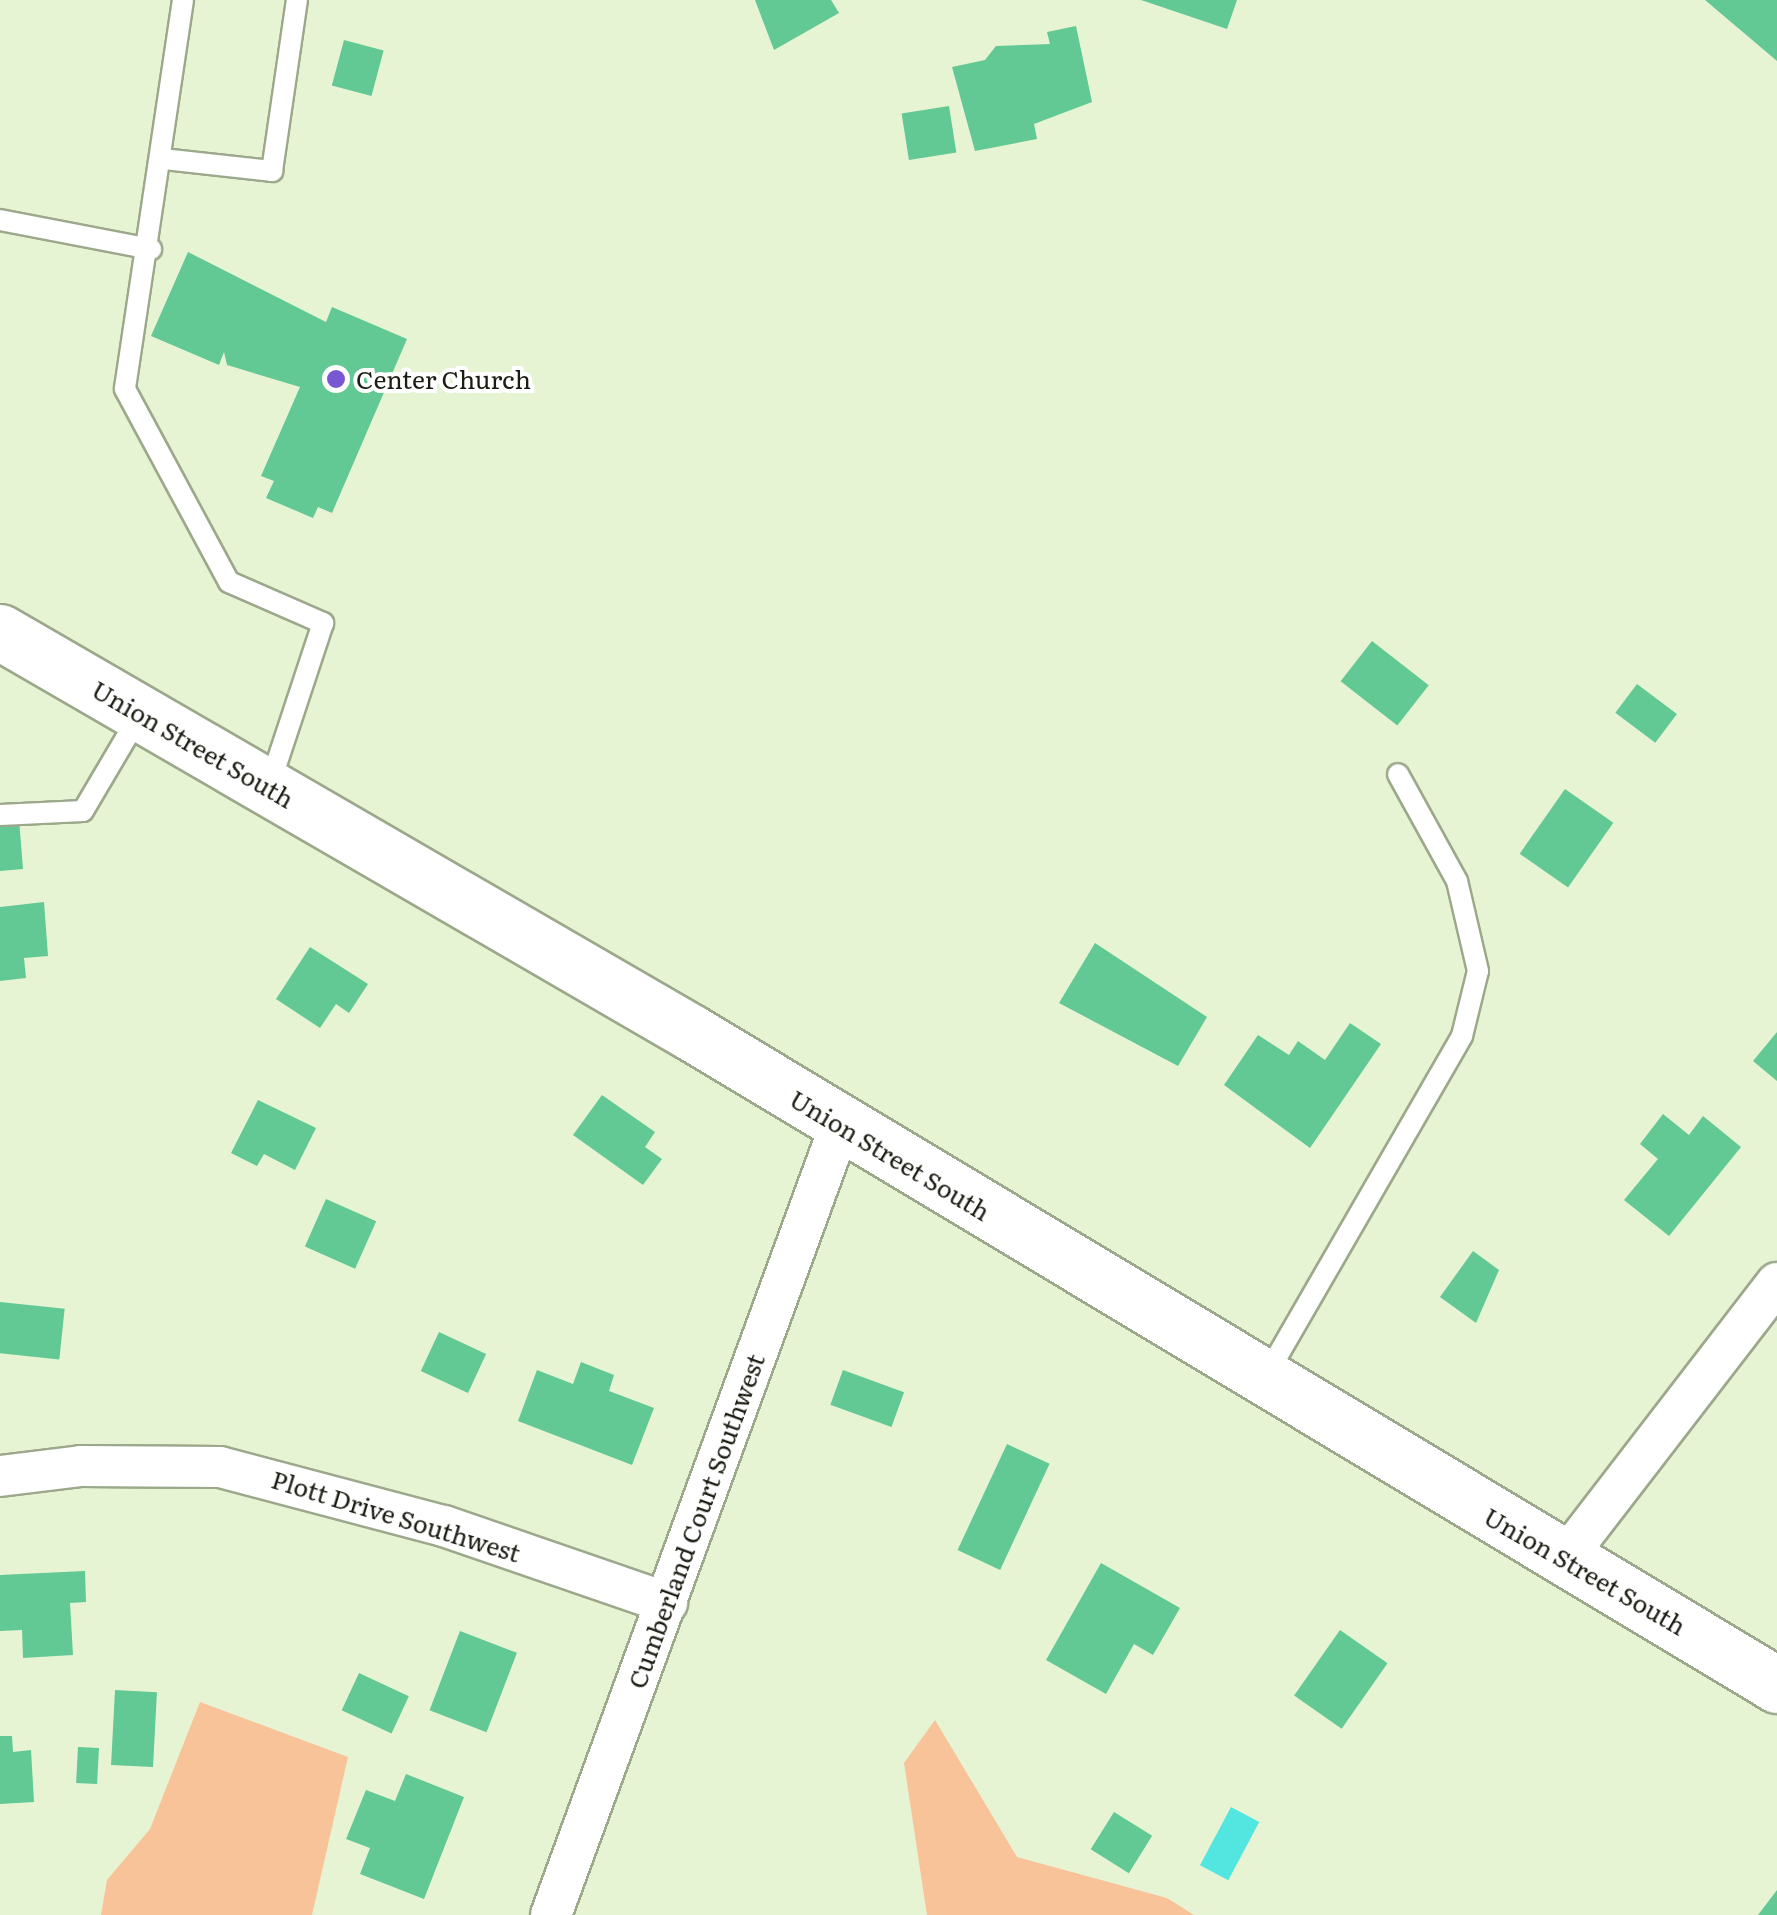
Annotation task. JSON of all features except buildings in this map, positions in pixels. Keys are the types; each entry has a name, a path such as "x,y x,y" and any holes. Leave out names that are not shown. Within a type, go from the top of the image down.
{"main road":[{"name":"Union Street South","path":"0,632 1777,1684"}],"street":[{"name":"Cumberland Court Southwest","path":"551,1915 840,1126"},
{"path":"1565,1558 1777,1283"},
{"name":"Plott Drive Southwest","path":"0,1476 81,1466 220,1468 410,1516 667,1603"}],"lane":[{"path":"183,0 152,248 125,389 228,582 322,624 268,788"},
{"path":"162,159 272,171 296,0"},
{"path":"0,220 152,248"},
{"path":"0,815 82,812 141,714"},
{"path":"1264,1380 1462,1036 1478,972 1457,881 1398,774"}],"shaded area":[{"path":"200,1702 348,1757 312,1915 101,1915 107,1880 150,1829"},
{"path":"935,1720 1017,1857 1167,1898 1194,1915 927,1915 904,1763"}],"water":[{"path":"1231,1807 1259,1822 1228,1880 1200,1865"}],"place":[{"name":"Center Church","path":"336,379"}]}
